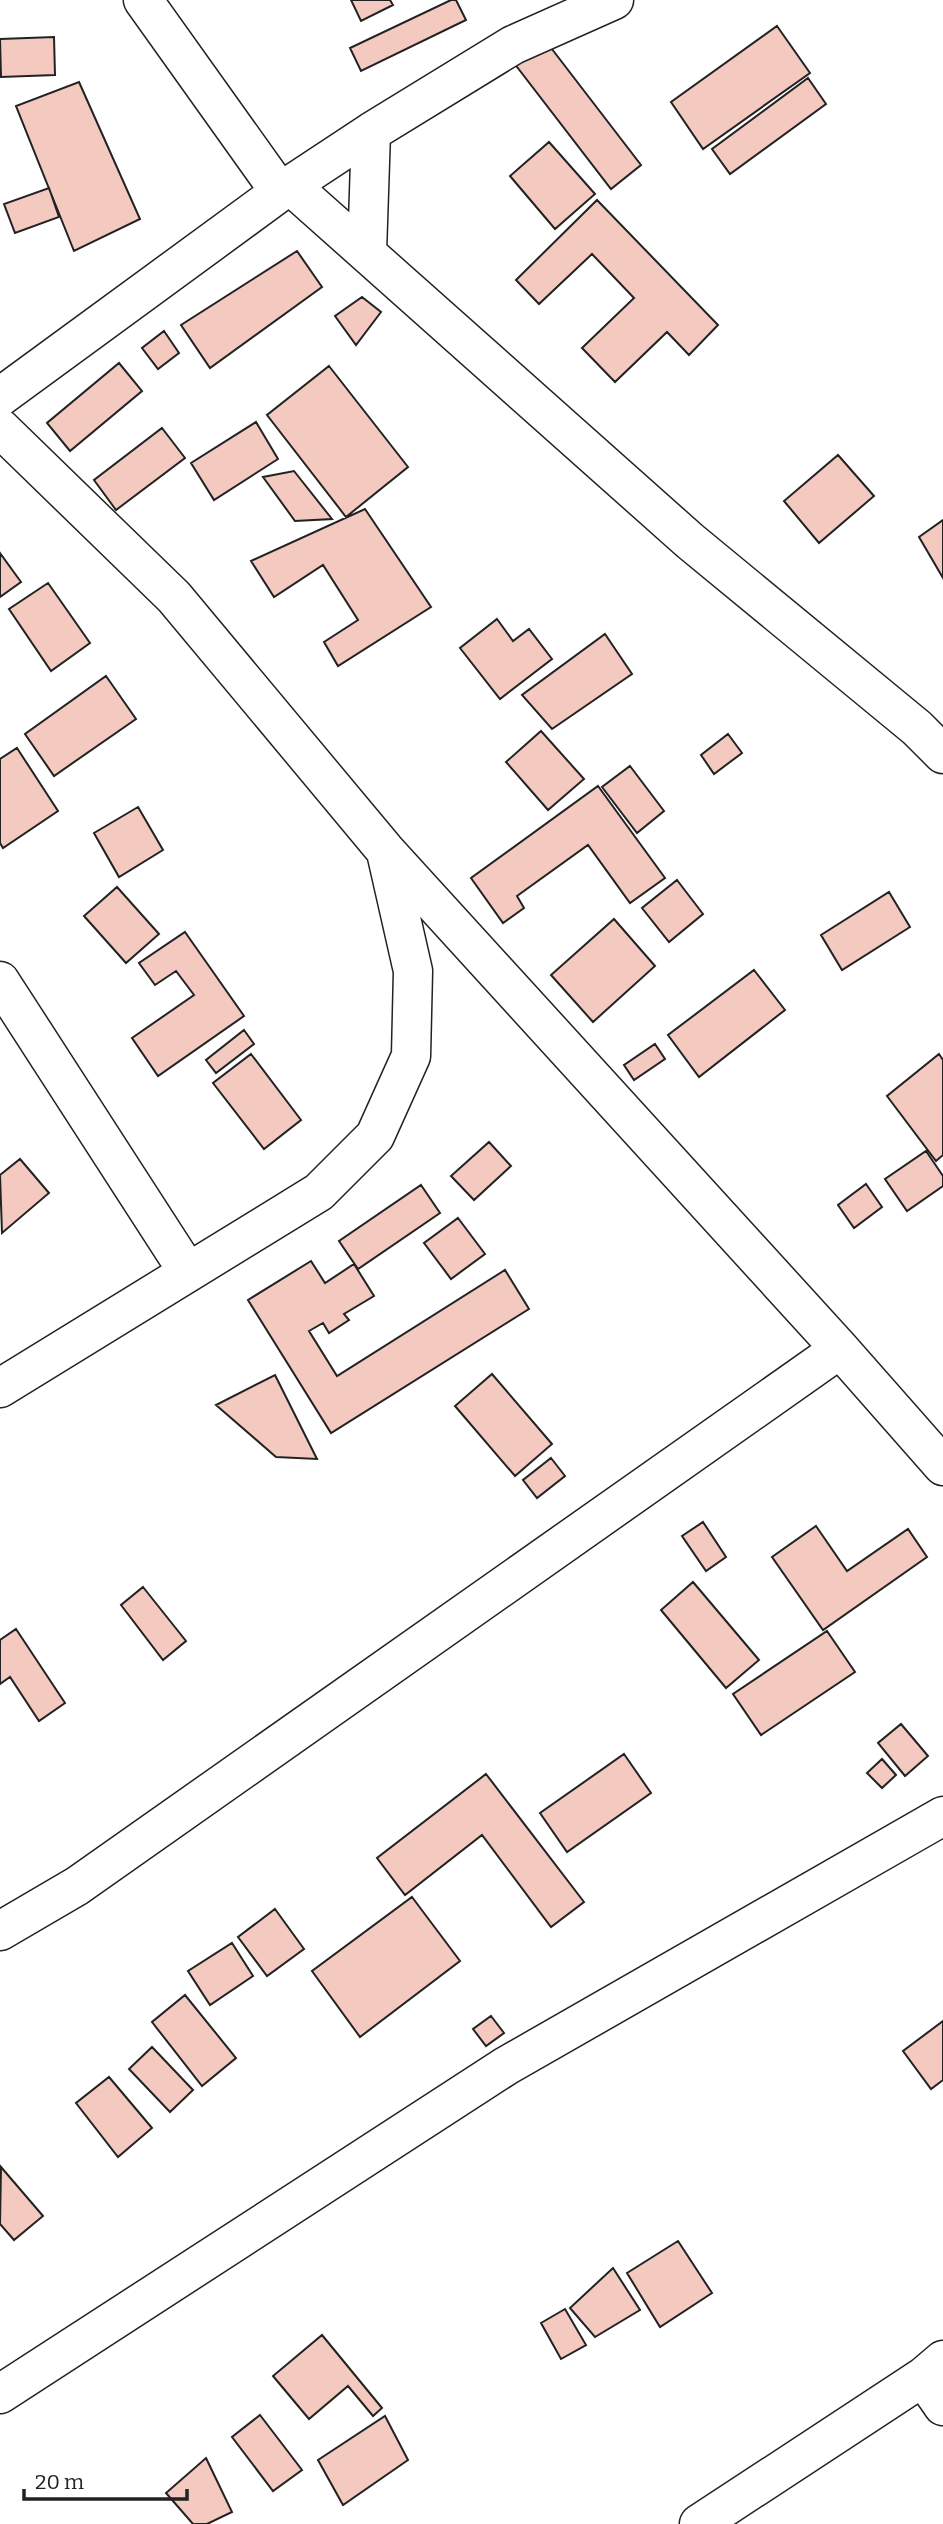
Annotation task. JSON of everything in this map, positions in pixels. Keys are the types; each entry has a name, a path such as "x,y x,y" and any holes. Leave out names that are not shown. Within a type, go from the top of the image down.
{"street":[{"path":"143,0 285,189 366,252 690,541 917,728 943,754"},
{"path":"0,397 285,189 371,132 513,44 614,0"},
{"path":"366,252 371,132"},
{"path":"0,428 174,597 385,850 840,1349 943,1466"},
{"path":"0,1388 319,1192 375,1136 411,1056 413,971 385,850"},
{"path":"0,981 188,1272"},
{"path":"0,1931 77,1886 840,1349"},
{"path":"0,2394 506,2066 943,1816"},
{"path":"699,2524 936,2381"}],"building":[{"path":"351,0 390,0 393,5 361,21"},
{"path":"456,0 466,20 361,71 350,48"},
{"path":"777,26 810,73 703,149 671,102"},
{"path":"54,37 55,75 1,77 0,39"},
{"path":"545,40 641,165 611,189 514,63"},
{"path":"808,78 826,104 730,174 712,149"},
{"path":"79,82 140,219 74,251 16,106"},
{"path":"549,142 595,194 555,229 510,176"},
{"path":"49,188 59,217 15,233 4,204"},
{"path":"597,200 718,325 689,355 667,332 615,382 582,348 634,298 592,254 539,304 516,280"},
{"path":"297,251 322,287 210,368 181,325"},
{"path":"362,297 381,312 356,345 335,316"},
{"path":"164,331 179,353 158,369 142,348"},
{"path":"119,363 142,391 70,451 47,423"},
{"path":"329,366 408,467 346,517 267,415"},
{"path":"256,422 278,459 214,500 191,463"},
{"path":"162,428 185,458 116,510 94,480"},
{"path":"838,455 874,496 819,543 784,501"},
{"path":"294,471 332,519 295,521 263,477"},
{"path":"365,509 431,607 338,666 324,642 358,620 323,565 274,597 251,561"},
{"path":"943,520 943,578 919,537"},
{"path":"0,553 21,582 0,597"},
{"path":"48,583 90,643 51,671 9,609"},
{"path":"497,619 513,641 529,629 552,659 500,699 460,648"},
{"path":"605,634 632,674 552,729 522,695"},
{"path":"106,676 136,719 54,776 25,734"},
{"path":"541,731 584,779 548,810 506,762"},
{"path":"728,734 742,753 714,774 701,755"},
{"path":"17,748 58,811 3,848 0,843 0,759"},
{"path":"630,766 664,811 637,833 602,787"},
{"path":"598,786 665,878 630,903 588,845 517,896 524,908 503,923 471,878"},
{"path":"138,807 163,850 119,877 94,833"},
{"path":"677,880 703,914 669,942 642,908"},
{"path":"117,887 159,934 126,963 84,916"},
{"path":"889,892 910,927 842,970 821,935"},
{"path":"614,919 655,966 593,1022 551,975"},
{"path":"185,932 244,1016 158,1076 132,1038 194,995 176,971 155,985 139,963"},
{"path":"754,970 785,1010 699,1077 668,1035"},
{"path":"244,1030 254,1044 216,1073 206,1060"},
{"path":"655,1044 665,1059 634,1080 624,1065"},
{"path":"251,1054 301,1120 264,1149 213,1083"},
{"path":"939,1054 943,1060 943,1155 936,1161 887,1096"},
{"path":"489,1142 511,1166 474,1200 451,1176"},
{"path":"926,1151 943,1176 943,1186 907,1211 885,1179"},
{"path":"20,1159 49,1193 2,1233 0,1175"},
{"path":"866,1184 882,1207 854,1228 838,1205"},
{"path":"421,1185 440,1213 358,1269 339,1241"},
{"path":"458,1218 485,1254 451,1279 424,1243"},
{"path":"311,1261 325,1283 354,1264 374,1296 344,1314 349,1320 329,1333 323,1323 309,1331 337,1376 505,1270 529,1309 331,1433 248,1300"},
{"path":"492,1374 552,1444 515,1476 455,1406"},
{"path":"275,1375 317,1459 276,1457 216,1405"},
{"path":"551,1458 565,1476 537,1498 523,1480"},
{"path":"703,1522 726,1557 706,1571 682,1536"},
{"path":"816,1526 847,1571 908,1529 927,1557 823,1630 772,1557"},
{"path":"693,1582 759,1660 726,1688 661,1610"},
{"path":"143,1587 186,1641 163,1660 121,1605"},
{"path":"16,1629 65,1703 39,1721 10,1677 0,1684 0,1640"},
{"path":"827,1631 855,1672 761,1735 733,1694"},
{"path":"901,1724 928,1756 905,1776 878,1743"},
{"path":"624,1754 651,1793 567,1852 540,1813"},
{"path":"882,1759 896,1775 882,1788 867,1773"},
{"path":"486,1774 584,1902 551,1927 482,1835 405,1895 377,1858"},
{"path":"412,1897 460,1961 360,2037 312,1971"},
{"path":"275,1909 304,1949 267,1976 238,1937"},
{"path":"232,1943 253,1976 210,2005 188,1971"},
{"path":"185,1995 236,2058 202,2086 152,2022"},
{"path":"491,2016 504,2033 486,2046 473,2029"},
{"path":"943,2021 943,2080 931,2089 903,2051"},
{"path":"152,2047 193,2090 170,2112 129,2069"},
{"path":"109,2077 152,2128 118,2157 76,2103"},
{"path":"1,2167 43,2216 14,2240 0,2224"},
{"path":"678,2241 712,2293 660,2327 627,2273"},
{"path":"613,2268 640,2310 595,2337 570,2308"},
{"path":"565,2309 586,2345 561,2359 541,2323"},
{"path":"322,2335 382,2408 373,2416 348,2386 309,2419 273,2376"},
{"path":"260,2415 302,2470 273,2491 232,2437"},
{"path":"385,2416 408,2460 343,2505 318,2460"},
{"path":"206,2458 232,2512 207,2524 193,2524 166,2493"}]}
